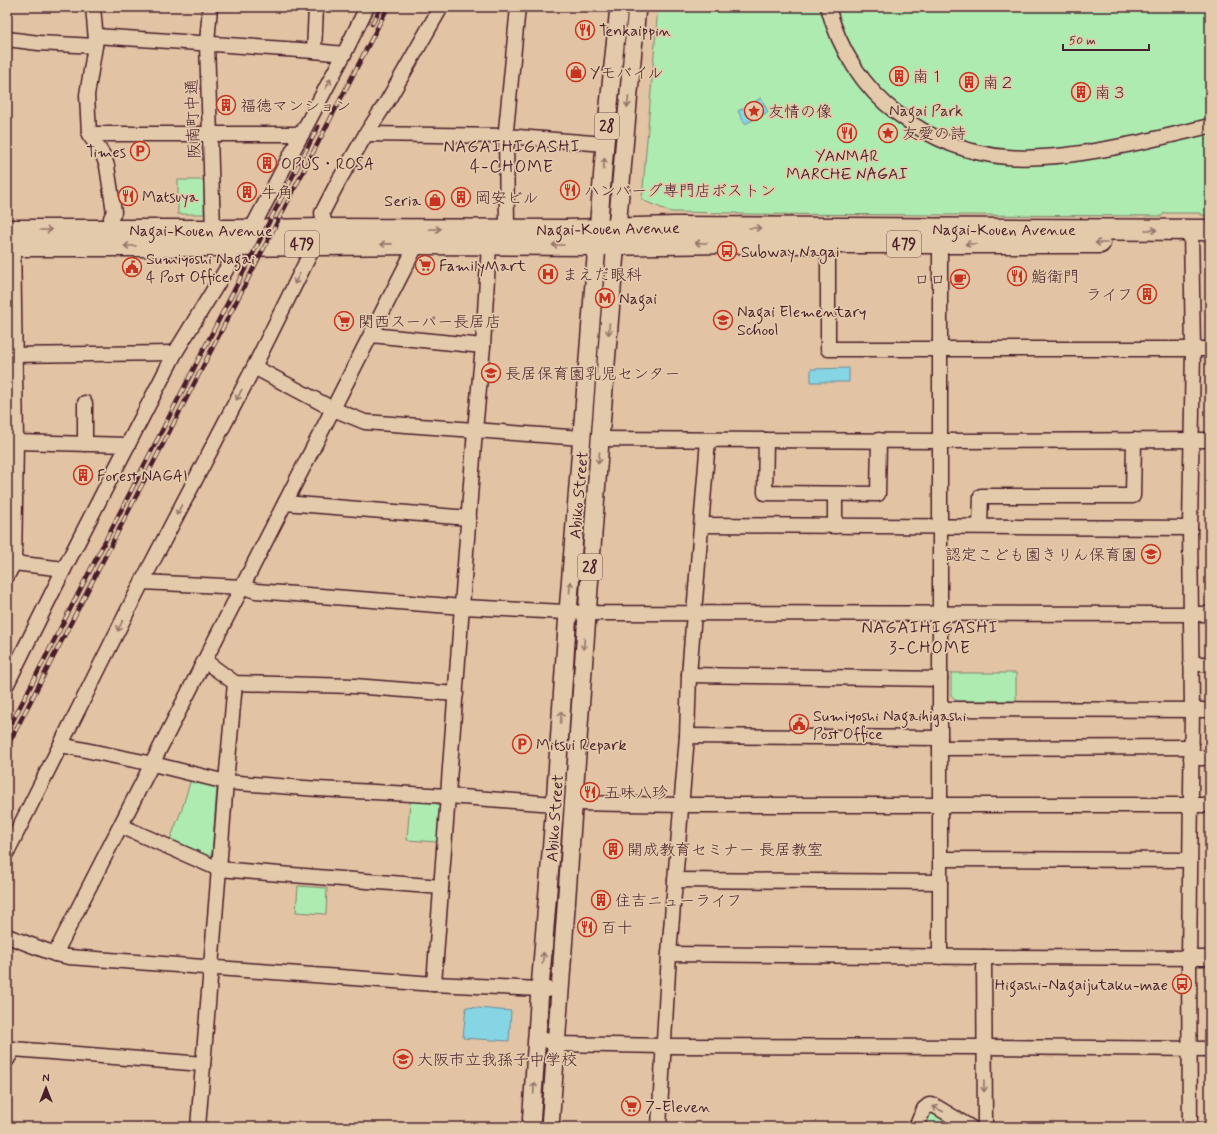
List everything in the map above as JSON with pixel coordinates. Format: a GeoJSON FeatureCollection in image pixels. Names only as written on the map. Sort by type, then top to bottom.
{"type":"FeatureCollection","features":[{"type":"Feature","properties":{"kind":"highway","name":"Nagai-Kouen Avenue"},"geometry":{"type":"LineString","coordinates":[[10,238],[112,230],[251,230],[417,244],[489,245],[607,236],[1201,237]]}},
{"type":"Feature","properties":{"kind":"highway","name":"Nagai-Kouen Avenue"},"geometry":{"type":"LineString","coordinates":[[10,238],[232,246],[320,236],[507,230],[607,236],[828,244],[940,244],[1201,237]]}},
{"type":"Feature","properties":{"kind":"main road","name":"Abiko Street"},"geometry":{"type":"LineString","coordinates":[[550,1127],[574,803],[586,613],[601,439],[607,236],[605,144],[619,7]]}},
{"type":"Feature","properties":{"kind":"main road","name":"Abiko Street"},"geometry":{"type":"LineString","coordinates":[[531,1127],[582,438],[637,7]]}},
{"type":"Feature","properties":{"kind":"street"},"geometry":{"type":"LineString","coordinates":[[93,7],[95,41],[87,95],[89,134],[103,155],[107,166],[114,212],[111,218],[112,230]]}},
{"type":"Feature","properties":{"kind":"street","name":"阪南町中通"},"geometry":{"type":"LineString","coordinates":[[210,7],[207,43],[213,230]]}},
{"type":"Feature","properties":{"kind":"street"},"geometry":{"type":"LineString","coordinates":[[314,51],[316,7]]}},
{"type":"Feature","properties":{"kind":"street"},"geometry":{"type":"LineString","coordinates":[[251,230],[368,7]]}},
{"type":"Feature","properties":{"kind":"street"},"geometry":{"type":"LineString","coordinates":[[7,852],[142,582],[254,367],[320,236],[322,213],[338,182],[388,100],[441,7]]}},
{"type":"Feature","properties":{"kind":"street"},"geometry":{"type":"LineString","coordinates":[[507,230],[506,136],[518,7]]}},
{"type":"Feature","properties":{"kind":"street"},"geometry":{"type":"LineString","coordinates":[[828,7],[836,34],[849,59],[866,84],[889,108],[906,120],[921,130],[955,146],[979,153],[1007,158],[1050,156],[1087,152],[1139,143],[1210,126]]}},
{"type":"Feature","properties":{"kind":"street"},"geometry":{"type":"LineString","coordinates":[[7,40],[39,43],[95,41],[207,43],[344,54]]}},
{"type":"Feature","properties":{"kind":"street"},"geometry":{"type":"LineString","coordinates":[[89,134],[302,134]]}},
{"type":"Feature","properties":{"kind":"street"},"geometry":{"type":"LineString","coordinates":[[366,134],[506,136],[605,144]]}},
{"type":"Feature","properties":{"kind":"street"},"geometry":{"type":"LineString","coordinates":[[1190,1127],[1189,958],[1192,710],[1190,528],[1191,439],[1193,349],[1201,237]]}},
{"type":"Feature","properties":{"kind":"street"},"geometry":{"type":"LineString","coordinates":[[7,576],[11,561],[10,238]]}},
{"type":"Feature","properties":{"kind":"street"},"geometry":{"type":"LineString","coordinates":[[56,954],[417,244]]}},
{"type":"Feature","properties":{"kind":"street"},"geometry":{"type":"LineString","coordinates":[[828,244],[828,349],[1210,349]]}},
{"type":"Feature","properties":{"kind":"street"},"geometry":{"type":"LineString","coordinates":[[940,244],[940,957]]}},
{"type":"Feature","properties":{"kind":"street"},"geometry":{"type":"LineString","coordinates":[[434,984],[475,430],[483,346],[489,245]]}},
{"type":"Feature","properties":{"kind":"street"},"geometry":{"type":"LineString","coordinates":[[7,684],[64,569],[175,353],[232,260],[232,246]]}},
{"type":"Feature","properties":{"kind":"street"},"geometry":{"type":"LineString","coordinates":[[371,335],[483,346]]}},
{"type":"Feature","properties":{"kind":"street"},"geometry":{"type":"LineString","coordinates":[[10,355],[175,353]]}},
{"type":"Feature","properties":{"kind":"street"},"geometry":{"type":"LineString","coordinates":[[254,367],[333,409],[365,422],[582,438]]}},
{"type":"Feature","properties":{"kind":"street"},"geometry":{"type":"LineString","coordinates":[[85,403],[85,444]]}},
{"type":"Feature","properties":{"kind":"street"},"geometry":{"type":"LineString","coordinates":[[601,439],[879,440],[940,442],[1210,440]]}},
{"type":"Feature","properties":{"kind":"street"},"geometry":{"type":"LineString","coordinates":[[659,1127],[669,954],[682,805],[687,736],[689,675],[708,440]]}},
{"type":"Feature","properties":{"kind":"street"},"geometry":{"type":"LineString","coordinates":[[766,440],[765,493],[878,494],[879,440]]}},
{"type":"Feature","properties":{"kind":"street"},"geometry":{"type":"LineString","coordinates":[[980,526],[981,496],[1133,496],[1134,440]]}},
{"type":"Feature","properties":{"kind":"street"},"geometry":{"type":"LineString","coordinates":[[11,441],[128,445]]}},
{"type":"Feature","properties":{"kind":"street"},"geometry":{"type":"LineString","coordinates":[[835,494],[835,526]]}},
{"type":"Feature","properties":{"kind":"street"},"geometry":{"type":"LineString","coordinates":[[285,504],[469,518]]}},
{"type":"Feature","properties":{"kind":"street"},"geometry":{"type":"LineString","coordinates":[[702,525],[1190,528]]}},
{"type":"Feature","properties":{"kind":"street"},"geometry":{"type":"LineString","coordinates":[[11,561],[64,569]]}},
{"type":"Feature","properties":{"kind":"street"},"geometry":{"type":"LineString","coordinates":[[142,582],[243,587],[256,591],[463,607],[586,613],[1210,614]]}},
{"type":"Feature","properties":{"kind":"street"},"geometry":{"type":"LineString","coordinates":[[205,661],[235,683],[354,686],[456,694]]}},
{"type":"Feature","properties":{"kind":"street"},"geometry":{"type":"LineString","coordinates":[[1191,664],[1210,664]]}},
{"type":"Feature","properties":{"kind":"street"},"geometry":{"type":"LineString","coordinates":[[689,675],[940,678]]}},
{"type":"Feature","properties":{"kind":"street"},"geometry":{"type":"LineString","coordinates":[[198,1127],[235,683]]}},
{"type":"Feature","properties":{"kind":"street"},"geometry":{"type":"LineString","coordinates":[[940,709],[1210,710]]}},
{"type":"Feature","properties":{"kind":"street"},"geometry":{"type":"LineString","coordinates":[[687,736],[940,743],[1191,753],[1210,758]]}},
{"type":"Feature","properties":{"kind":"street"},"geometry":{"type":"LineString","coordinates":[[60,745],[152,764],[226,782],[555,804]]}},
{"type":"Feature","properties":{"kind":"street"},"geometry":{"type":"LineString","coordinates":[[574,803],[682,805],[1210,805]]}},
{"type":"Feature","properties":{"kind":"street"},"geometry":{"type":"LineString","coordinates":[[121,826],[219,869],[442,887]]}},
{"type":"Feature","properties":{"kind":"street"},"geometry":{"type":"LineString","coordinates":[[940,859],[1190,860]]}},
{"type":"Feature","properties":{"kind":"street"},"geometry":{"type":"LineString","coordinates":[[675,880],[940,882]]}},
{"type":"Feature","properties":{"kind":"street"},"geometry":{"type":"LineString","coordinates":[[7,936],[56,954],[69,957],[434,984],[560,990]]}},
{"type":"Feature","properties":{"kind":"street"},"geometry":{"type":"LineString","coordinates":[[669,954],[1210,958]]}},
{"type":"Feature","properties":{"kind":"street"},"geometry":{"type":"LineString","coordinates":[[984,957],[985,1127]]}},
{"type":"Feature","properties":{"kind":"street"},"geometry":{"type":"LineString","coordinates":[[537,1037],[556,1044],[664,1046],[1210,1049]]}},
{"type":"Feature","properties":{"kind":"street"},"geometry":{"type":"LineString","coordinates":[[7,1060],[13,1049],[203,1064]]}},
{"type":"Feature","properties":{"kind":"street"},"geometry":{"type":"LineString","coordinates":[[916,1127],[924,1109],[929,1105],[935,1106],[970,1127]]}},
{"type":"Feature","properties":{"kind":"green space","name":"Nagai Park"},"geometry":{"type":"Polygon","coordinates":[[[658,7],[1210,7],[1210,214],[1164,213],[1162,216],[739,214],[671,212],[642,200],[658,7]]]}},
{"type":"Feature","properties":{"kind":"green space"},"geometry":{"type":"Polygon","coordinates":[[[178,180],[204,180],[204,214],[178,214],[178,180]]]}},
{"type":"Feature","properties":{"kind":"green space"},"geometry":{"type":"Polygon","coordinates":[[[951,673],[1016,673],[1016,701],[957,701],[951,695],[951,673]]]}},
{"type":"Feature","properties":{"kind":"green space"},"geometry":{"type":"Polygon","coordinates":[[[191,779],[217,787],[212,853],[208,859],[169,842],[182,809],[191,779]]]}},
{"type":"Feature","properties":{"kind":"green space"},"geometry":{"type":"Polygon","coordinates":[[[410,801],[436,803],[440,808],[438,842],[407,840],[410,801]]]}},
{"type":"Feature","properties":{"kind":"green space"},"geometry":{"type":"Polygon","coordinates":[[[298,886],[327,888],[326,914],[296,912],[298,886]]]}},
{"type":"Feature","properties":{"kind":"green space"},"geometry":{"type":"Polygon","coordinates":[[[931,1113],[957,1127],[922,1127],[925,1118],[931,1113]]]}},
{"type":"Feature","properties":{"kind":"water"},"geometry":{"type":"Polygon","coordinates":[[[761,98],[768,112],[745,124],[738,111],[761,98]]]}},
{"type":"Feature","properties":{"kind":"water"},"geometry":{"type":"Polygon","coordinates":[[[849,368],[849,382],[811,382],[811,369],[849,368]]]}},
{"type":"Feature","properties":{"kind":"water"},"geometry":{"type":"Polygon","coordinates":[[[466,1007],[511,1011],[509,1041],[463,1038],[466,1007]]]}},
{"type":"Feature","properties":{"kind":"railway"},"geometry":{"type":"LineString","coordinates":[[372,24],[381,7]]}},
{"type":"Feature","properties":{"kind":"railway"},"geometry":{"type":"LineString","coordinates":[[7,747],[388,7]]}},
{"type":"Feature","properties":{"kind":"railway"},"geometry":{"type":"LineString","coordinates":[[7,732],[318,127]]}},
{"type":"Feature","properties":{"kind":"place","name":"Tenkaippin"},"geometry":{"type":"Point","coordinates":[585,30]}},
{"type":"Feature","properties":{"kind":"place","name":"Yモバイル"},"geometry":{"type":"Point","coordinates":[576,72]}},
{"type":"Feature","properties":{"kind":"place","name":"南１"},"geometry":{"type":"Point","coordinates":[899,76]}},
{"type":"Feature","properties":{"kind":"place","name":"南２"},"geometry":{"type":"Point","coordinates":[969,82]}},
{"type":"Feature","properties":{"kind":"place","name":"南３"},"geometry":{"type":"Point","coordinates":[1081,92]}},
{"type":"Feature","properties":{"kind":"place","name":"福徳マンション"},"geometry":{"type":"Point","coordinates":[226,105]}},
{"type":"Feature","properties":{"kind":"place","name":"友情の像"},"geometry":{"type":"Point","coordinates":[754,111]}},
{"type":"Feature","properties":{"kind":"place","name":"YANMAR MARCHE NAGAI"},"geometry":{"type":"Point","coordinates":[847,133]}},
{"type":"Feature","properties":{"kind":"place","name":"友愛の詩"},"geometry":{"type":"Point","coordinates":[888,133]}},
{"type":"Feature","properties":{"kind":"place","name":"Times"},"geometry":{"type":"Point","coordinates":[140,151]}},
{"type":"Feature","properties":{"kind":"place","name":"OPUS・ROSA"},"geometry":{"type":"Point","coordinates":[267,163]}},
{"type":"Feature","properties":{"kind":"place","name":"ハンバーグ専門店ボストン"},"geometry":{"type":"Point","coordinates":[570,190]}},
{"type":"Feature","properties":{"kind":"place","name":"牛角"},"geometry":{"type":"Point","coordinates":[247,192]}},
{"type":"Feature","properties":{"kind":"place","name":"Matsuya"},"geometry":{"type":"Point","coordinates":[128,196]}},
{"type":"Feature","properties":{"kind":"place","name":"岡安ビル"},"geometry":{"type":"Point","coordinates":[461,197]}},
{"type":"Feature","properties":{"kind":"place","name":"Seria"},"geometry":{"type":"Point","coordinates":[435,200]}},
{"type":"Feature","properties":{"kind":"place","name":"Subway Nagai"},"geometry":{"type":"Point","coordinates":[727,251]}},
{"type":"Feature","properties":{"kind":"place","name":"FamilyMart"},"geometry":{"type":"Point","coordinates":[425,265]}},
{"type":"Feature","properties":{"kind":"place","name":"Sumiyoshi Nagai 4 Post Office"},"geometry":{"type":"Point","coordinates":[132,267]}},
{"type":"Feature","properties":{"kind":"place","name":"まえだ眼科"},"geometry":{"type":"Point","coordinates":[548,274]}},
{"type":"Feature","properties":{"kind":"place","name":"鮨衛門"},"geometry":{"type":"Point","coordinates":[1017,276]}},
{"type":"Feature","properties":{"kind":"place","name":"ロロ"},"geometry":{"type":"Point","coordinates":[960,279]}},
{"type":"Feature","properties":{"kind":"place","name":"ライフ"},"geometry":{"type":"Point","coordinates":[1147,294]}},
{"type":"Feature","properties":{"kind":"place","name":"Nagai"},"geometry":{"type":"Point","coordinates":[605,298]}},
{"type":"Feature","properties":{"kind":"place","name":"Nagai Elementary School"},"geometry":{"type":"Point","coordinates":[723,320]}},
{"type":"Feature","properties":{"kind":"place","name":"関西スーパー長居店"},"geometry":{"type":"Point","coordinates":[344,321]}},
{"type":"Feature","properties":{"kind":"place","name":"長居保育園乳児センター"},"geometry":{"type":"Point","coordinates":[491,373]}},
{"type":"Feature","properties":{"kind":"place","name":"Forest NAGAI"},"geometry":{"type":"Point","coordinates":[83,475]}},
{"type":"Feature","properties":{"kind":"place","name":"認定こども園きりん保育園"},"geometry":{"type":"Point","coordinates":[1151,554]}},
{"type":"Feature","properties":{"kind":"place","name":"Sumiyoshi Nagaihigashi Post Office"},"geometry":{"type":"Point","coordinates":[799,724]}},
{"type":"Feature","properties":{"kind":"place","name":"Mitsui Repark"},"geometry":{"type":"Point","coordinates":[522,744]}},
{"type":"Feature","properties":{"kind":"place","name":"五味八珍"},"geometry":{"type":"Point","coordinates":[590,792]}},
{"type":"Feature","properties":{"kind":"place","name":"開成教育セミナー 長居教室"},"geometry":{"type":"Point","coordinates":[613,849]}},
{"type":"Feature","properties":{"kind":"place","name":"住吉ニューライフ"},"geometry":{"type":"Point","coordinates":[601,900]}},
{"type":"Feature","properties":{"kind":"place","name":"百十"},"geometry":{"type":"Point","coordinates":[587,927]}},
{"type":"Feature","properties":{"kind":"place","name":"Higashi-Nagaijutaku-mae"},"geometry":{"type":"Point","coordinates":[1182,984]}},
{"type":"Feature","properties":{"kind":"place","name":"大阪市立我孫子中学校"},"geometry":{"type":"Point","coordinates":[403,1059]}},
{"type":"Feature","properties":{"kind":"place","name":"7-Eleven"},"geometry":{"type":"Point","coordinates":[631,1106]}},
{"type":"Feature","properties":{"kind":"district","name":"NAGAIHIGASHI 4-CHOME"},"geometry":{"type":"Point","coordinates":[512,156]}},
{"type":"Feature","properties":{"kind":"district","name":"NAGAIHIGASHI 3-CHOME"},"geometry":{"type":"Point","coordinates":[930,637]}}]}
